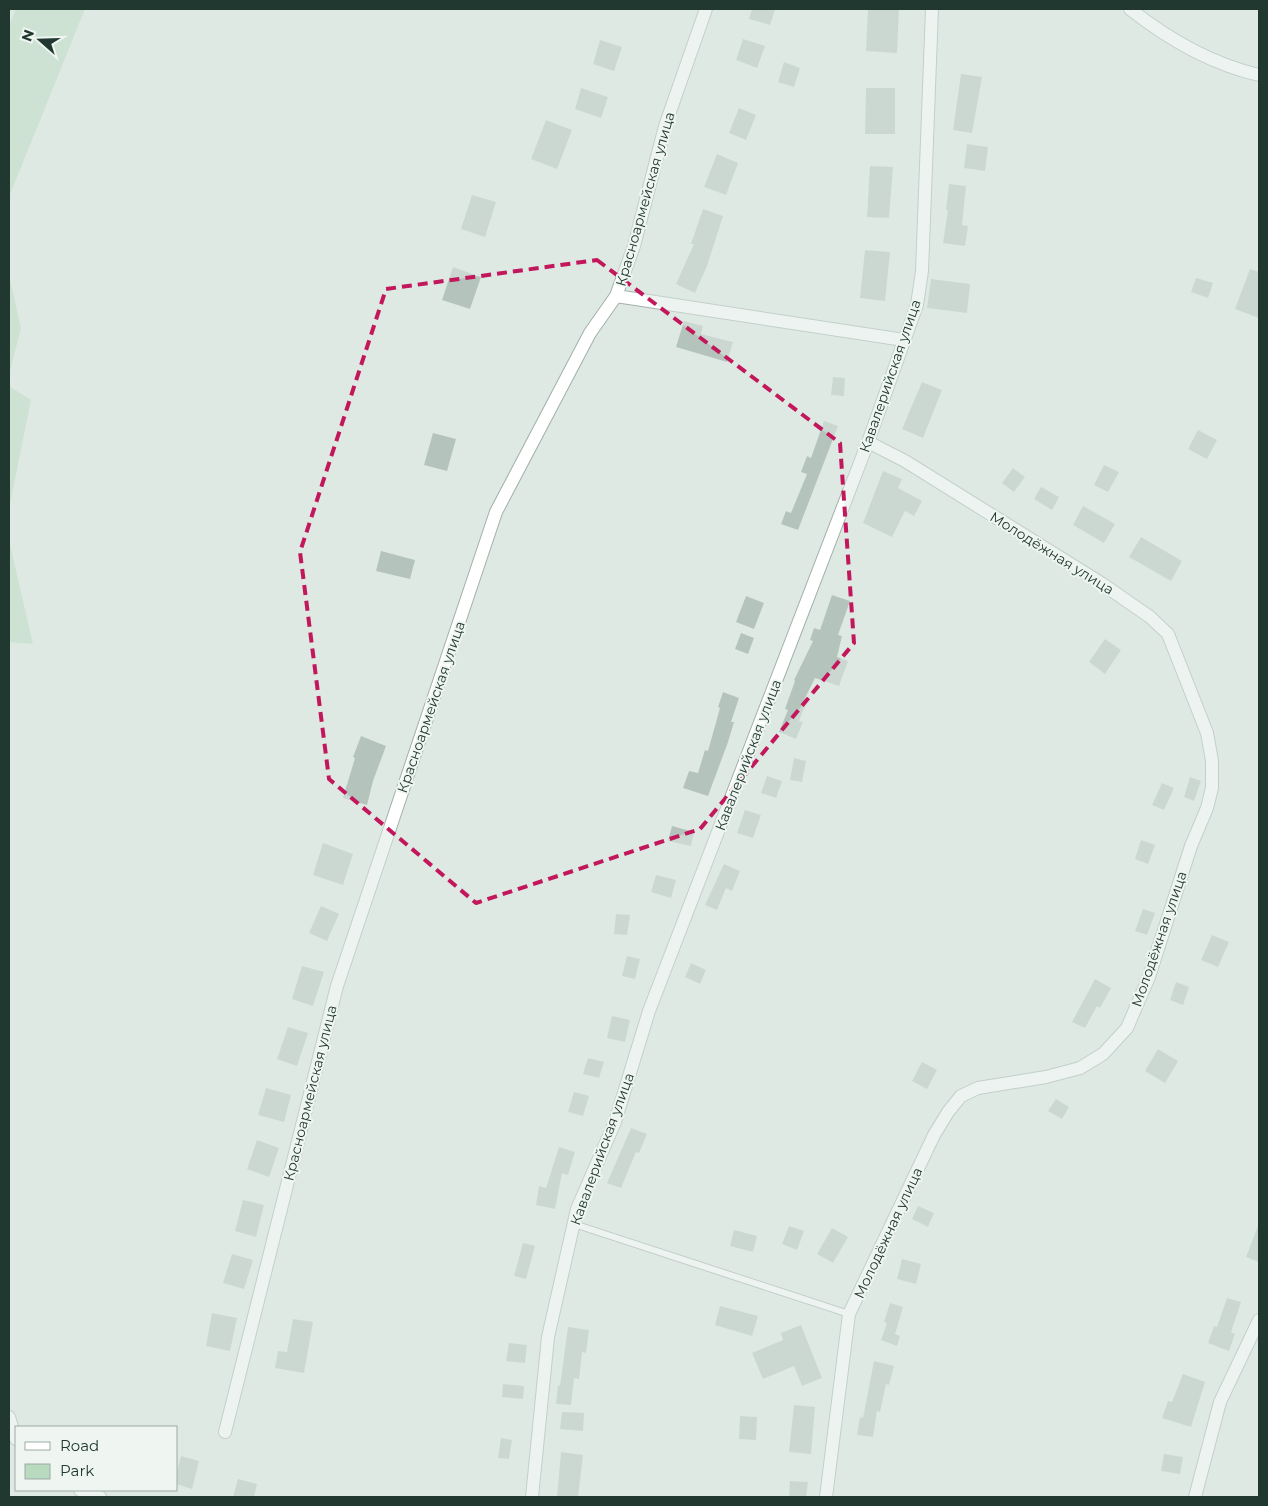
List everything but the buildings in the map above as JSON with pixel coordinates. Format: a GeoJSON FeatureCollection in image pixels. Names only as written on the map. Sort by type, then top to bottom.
{"type":"FeatureCollection","features":[{"type":"Feature","properties":{"kind":"street","name":"Красноармейская улица"},"geometry":{"type":"LineString","coordinates":[[225,1432],[337,986],[496,512],[590,332],[616,296],[634,246],[665,126],[706,9]]}},
{"type":"Feature","properties":{"kind":"street","name":"Кавалерийская улица"},"geometry":{"type":"LineString","coordinates":[[532,1497],[548,1337],[577,1210],[615,1122],[649,1011],[868,442],[917,305],[922,271],[932,9]]}},
{"type":"Feature","properties":{"kind":"street"},"geometry":{"type":"LineString","coordinates":[[1130,9],[1198,54],[1226,66],[1259,75]]}},
{"type":"Feature","properties":{"kind":"street"},"geometry":{"type":"LineString","coordinates":[[616,296],[904,340]]}},
{"type":"Feature","properties":{"kind":"street","name":"Молодёжная улица"},"geometry":{"type":"LineString","coordinates":[[826,1497],[849,1314],[934,1135],[948,1112],[961,1096],[978,1088],[1046,1077],[1080,1068],[1103,1054],[1127,1028],[1149,977],[1191,846],[1207,808],[1212,788],[1212,761],[1207,733],[1194,695],[1168,634],[1150,617],[1101,582],[905,461],[868,442]]}},
{"type":"Feature","properties":{"kind":"street"},"geometry":{"type":"LineString","coordinates":[[1195,1497],[1220,1402],[1259,1320]]}},
{"type":"Feature","properties":{"kind":"street"},"geometry":{"type":"LineString","coordinates":[[9,1417],[15,1436]]}},
{"type":"Feature","properties":{"kind":"street"},"geometry":{"type":"LineString","coordinates":[[83,1491],[100,1497]]}},
{"type":"Feature","properties":{"kind":"lane"},"geometry":{"type":"LineString","coordinates":[[574,1224],[849,1314]]}},
{"type":"Feature","properties":{"kind":"highlighted area"},"geometry":{"type":"Polygon","coordinates":[[[597,260],[840,443],[854,643],[700,829],[476,903],[329,779],[300,552],[386,289],[597,260]]]}},
{"type":"Feature","properties":{"kind":"green space"},"geometry":{"type":"Polygon","coordinates":[[[16,9],[85,9],[9,197],[9,26],[16,9]]]}},
{"type":"Feature","properties":{"kind":"green space"},"geometry":{"type":"Polygon","coordinates":[[[9,275],[21,328],[9,375],[9,275]]]}},
{"type":"Feature","properties":{"kind":"green space"},"geometry":{"type":"Polygon","coordinates":[[[9,386],[31,400],[9,509],[9,386]]]}},
{"type":"Feature","properties":{"kind":"green space"},"geometry":{"type":"Polygon","coordinates":[[[9,540],[33,644],[9,642],[9,540]]]}}]}
